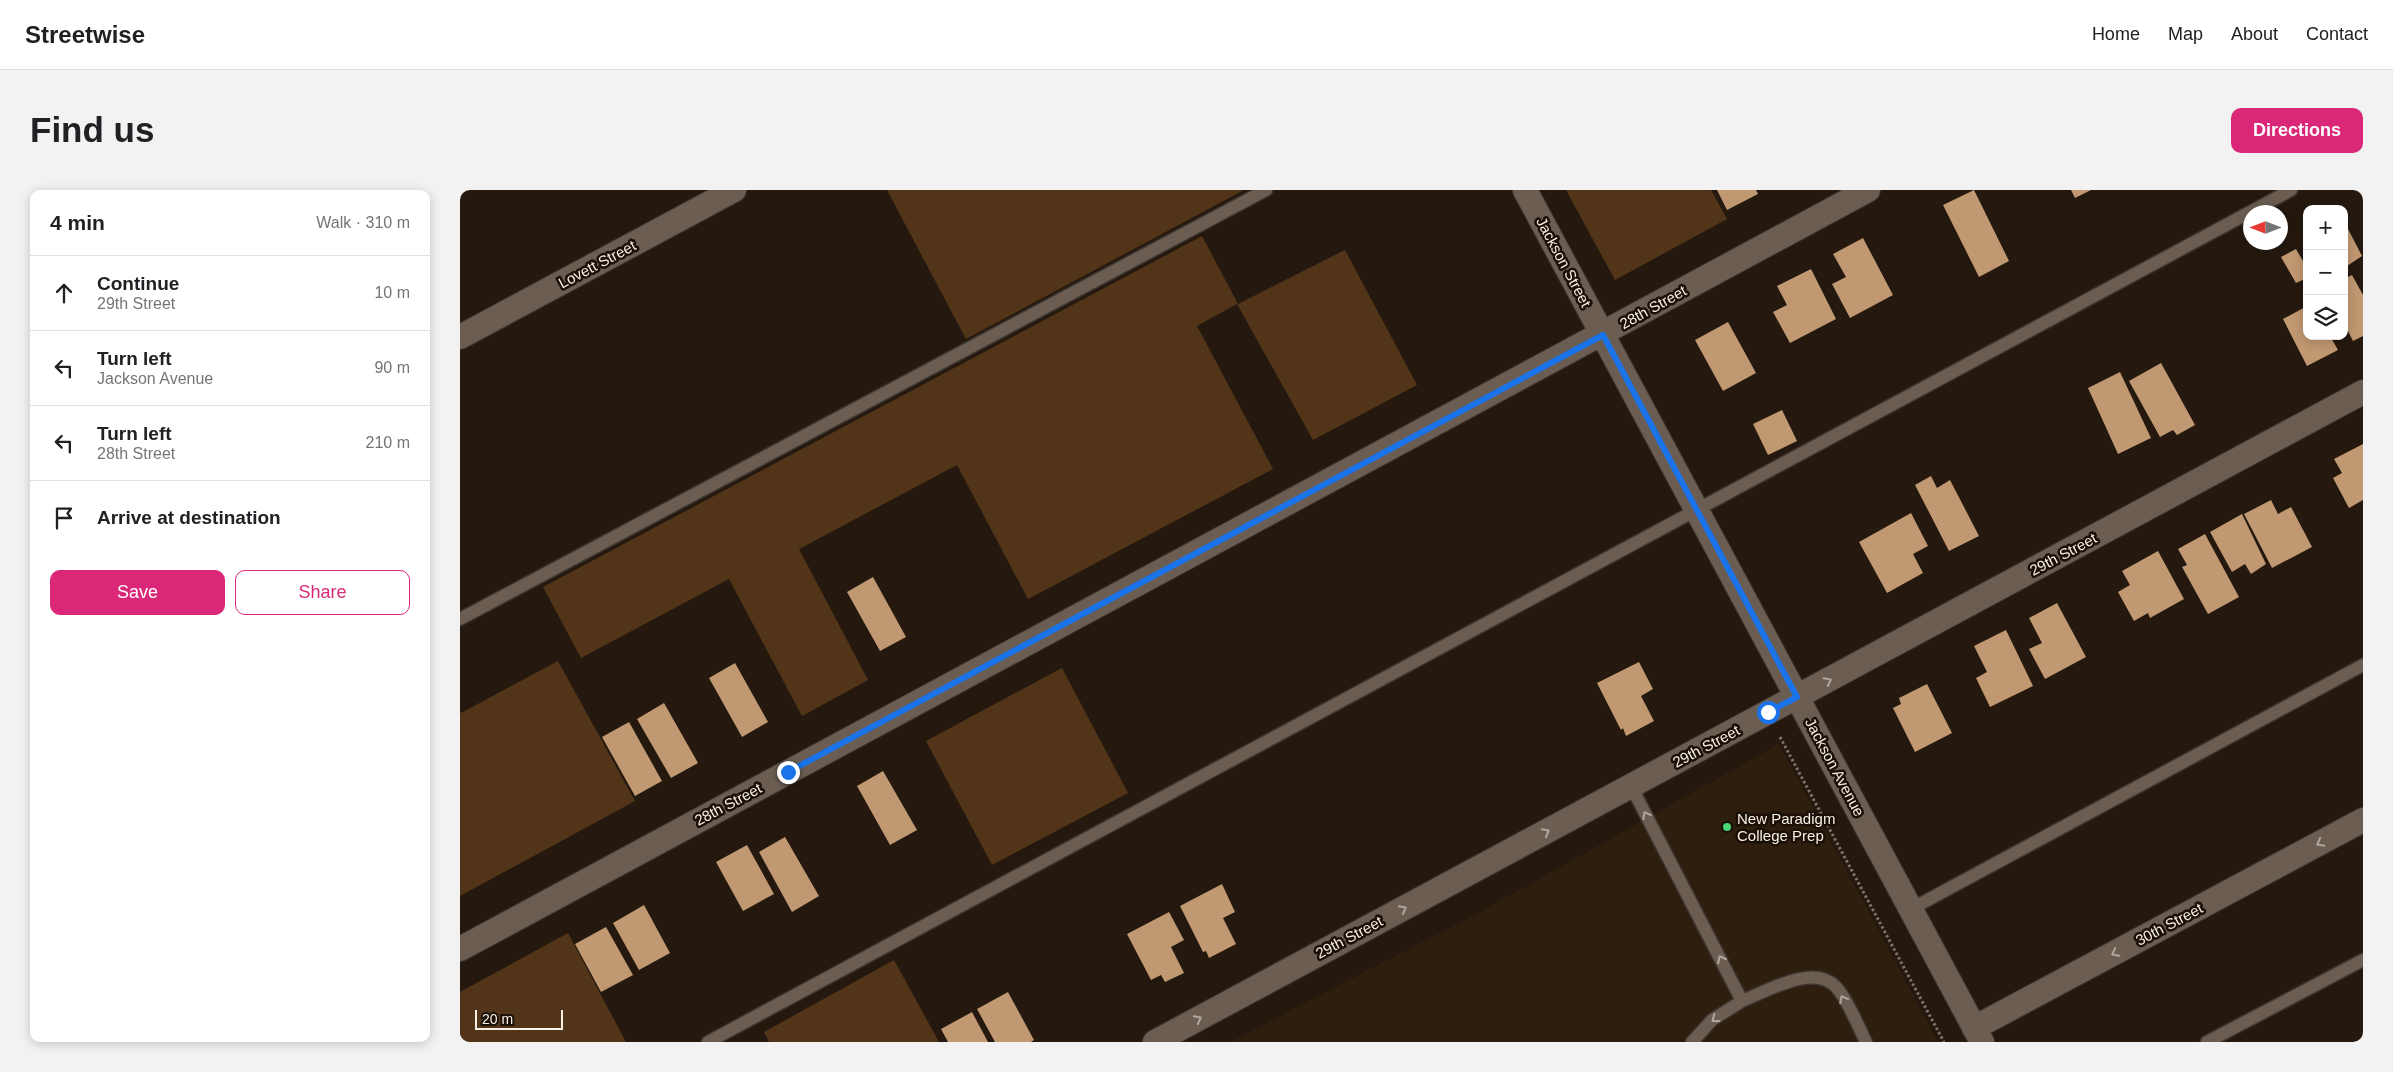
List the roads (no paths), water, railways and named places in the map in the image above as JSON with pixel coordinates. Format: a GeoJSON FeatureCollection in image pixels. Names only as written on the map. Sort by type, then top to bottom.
{"type":"FeatureCollection","features":[{"type":"Feature","properties":{"kind":"street","name":"Lovett Street"},"geometry":{"type":"LineString","coordinates":[[460,337],[734,190]]}},
{"type":"Feature","properties":{"kind":"street","name":"Jackson Street"},"geometry":{"type":"LineString","coordinates":[[1525,190],[1603,335]]}},
{"type":"Feature","properties":{"kind":"street","name":"28th Street"},"geometry":{"type":"LineString","coordinates":[[460,949],[1603,335],[1868,190]]}},
{"type":"Feature","properties":{"kind":"street","name":"Jackson Avenue"},"geometry":{"type":"LineString","coordinates":[[1603,335],[1978,1035]]}},
{"type":"Feature","properties":{"kind":"street","name":"29th Street"},"geometry":{"type":"LineString","coordinates":[[1155,1042],[2363,392]]}},
{"type":"Feature","properties":{"kind":"street","name":"30th Street"},"geometry":{"type":"LineString","coordinates":[[1978,1035],[2363,820]]}},
{"type":"Feature","properties":{"kind":"lane"},"geometry":{"type":"LineString","coordinates":[[460,619],[1266,190]]}},
{"type":"Feature","properties":{"kind":"lane"},"geometry":{"type":"LineString","coordinates":[[708,1042],[1698,511],[2291,190]]}},
{"type":"Feature","properties":{"kind":"lane"},"geometry":{"type":"LineString","coordinates":[[1911,909],[2363,665]]}},
{"type":"Feature","properties":{"kind":"lane"},"geometry":{"type":"LineString","coordinates":[[1631,786],[1742,1001]]}},
{"type":"Feature","properties":{"kind":"lane"},"geometry":{"type":"LineString","coordinates":[[2207,1042],[2363,960]]}},
{"type":"Feature","properties":{"kind":"lane"},"geometry":{"type":"LineString","coordinates":[[1692,1042],[1712,1020],[1742,1001],[1796,979],[1823,978],[1836,988],[1866,1042]]}},
{"type":"Feature","properties":{"kind":"place","name":"New Paradigm College Prep"},"geometry":{"type":"Point","coordinates":[1727,827]}}]}
